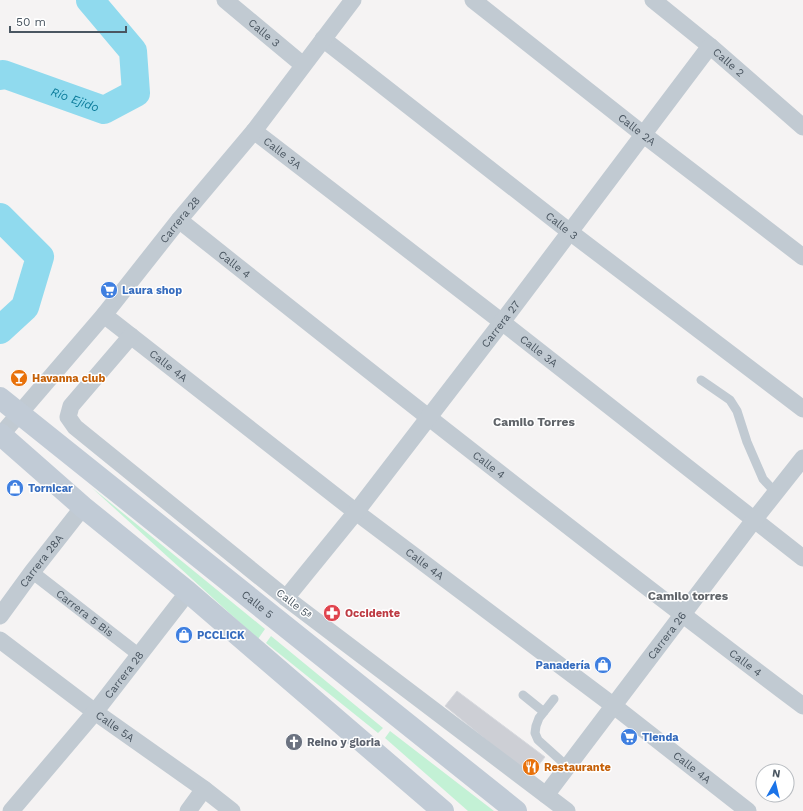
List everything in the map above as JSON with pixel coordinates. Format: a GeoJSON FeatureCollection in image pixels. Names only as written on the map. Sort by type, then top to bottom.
{"type":"FeatureCollection","features":[{"type":"Feature","properties":{"kind":"main road","name":"Calle 5"},"geometry":{"type":"LineString","coordinates":[[0,398],[516,811]]}},
{"type":"Feature","properties":{"kind":"main road"},"geometry":{"type":"LineString","coordinates":[[1,434],[84,507],[188,592],[437,809]]}},
{"type":"Feature","properties":{"kind":"street","name":"Calle 3"},"geometry":{"type":"LineString","coordinates":[[225,0],[303,65]]}},
{"type":"Feature","properties":{"kind":"street","name":"Carrera 28"},"geometry":{"type":"LineString","coordinates":[[1,434],[104,315],[179,220],[254,131],[353,0]]}},
{"type":"Feature","properties":{"kind":"street","name":"Calle 2A"},"geometry":{"type":"LineString","coordinates":[[473,0],[644,135],[803,257]]}},
{"type":"Feature","properties":{"kind":"street","name":"Calle 2"},"geometry":{"type":"LineString","coordinates":[[653,0],[710,46],[803,127]]}},
{"type":"Feature","properties":{"kind":"street","name":"Calle 3"},"geometry":{"type":"LineString","coordinates":[[323,39],[570,232],[803,409]]}},
{"type":"Feature","properties":{"kind":"street","name":"Carrera 27"},"geometry":{"type":"LineString","coordinates":[[286,598],[356,512],[502,322],[710,46]]}},
{"type":"Feature","properties":{"kind":"street","name":"Calle 3A"},"geometry":{"type":"LineString","coordinates":[[254,131],[502,322],[803,558]]}},
{"type":"Feature","properties":{"kind":"street","name":"Calle 4"},"geometry":{"type":"LineString","coordinates":[[179,220],[428,418],[803,706]]}},
{"type":"Feature","properties":{"kind":"street","name":"Calle 4A"},"geometry":{"type":"LineString","coordinates":[[104,315],[356,512],[614,706],[748,811]]}},
{"type":"Feature","properties":{"kind":"street","name":"Calle 5ª"},"geometry":{"type":"LineString","coordinates":[[131,336],[71,406],[68,417],[75,427],[286,598],[567,811]]}},
{"type":"Feature","properties":{"kind":"street","name":"Carrera 26"},"geometry":{"type":"LineString","coordinates":[[546,795],[754,520],[803,458]]}},
{"type":"Feature","properties":{"kind":"street","name":"Carrera 28A"},"geometry":{"type":"LineString","coordinates":[[0,616],[32,572],[84,507]]}},
{"type":"Feature","properties":{"kind":"street","name":"Carrera 5 Bis"},"geometry":{"type":"LineString","coordinates":[[32,572],[139,655]]}},
{"type":"Feature","properties":{"kind":"street","name":"Carrera 28"},"geometry":{"type":"LineString","coordinates":[[11,811],[95,712],[188,592]]}},
{"type":"Feature","properties":{"kind":"street","name":"Calle 5A"},"geometry":{"type":"LineString","coordinates":[[0,640],[95,712],[204,789],[232,811]]}},
{"type":"Feature","properties":{"kind":"street"},"geometry":{"type":"LineString","coordinates":[[188,811],[204,789]]}},
{"type":"Feature","properties":{"kind":"lane"},"geometry":{"type":"LineString","coordinates":[[701,380],[730,400],[737,411],[747,442],[763,479],[776,493]]}},
{"type":"Feature","properties":{"kind":"lane"},"geometry":{"type":"LineString","coordinates":[[523,695],[544,712]]}},
{"type":"Feature","properties":{"kind":"lane"},"geometry":{"type":"LineString","coordinates":[[554,699],[536,726],[535,733],[538,740],[568,767]]}},
{"type":"Feature","properties":{"kind":"green space"},"geometry":{"type":"Polygon","coordinates":[[[91,487],[265,629],[258,639],[91,487]]]}},
{"type":"Feature","properties":{"kind":"green space"},"geometry":{"type":"Polygon","coordinates":[[[271,636],[383,728],[378,733],[266,643],[271,636]]]}},
{"type":"Feature","properties":{"kind":"green space"},"geometry":{"type":"Polygon","coordinates":[[[390,731],[494,811],[468,811],[385,738],[390,731]]]}},
{"type":"Feature","properties":{"kind":"building"},"geometry":{"type":"Polygon","coordinates":[[[457,691],[545,757],[530,776],[445,706],[457,691]]]}},
{"type":"Feature","properties":{"kind":"waterway","name":"Río Ejido"},"geometry":{"type":"LineString","coordinates":[[0,76],[3,74],[104,110],[136,93],[133,51],[90,0]]}},
{"type":"Feature","properties":{"kind":"waterway","name":"Río Ejido"},"geometry":{"type":"LineString","coordinates":[[0,217],[40,257],[25,307],[0,330]]}},
{"type":"Feature","properties":{"kind":"place","name":"Laura shop"},"geometry":{"type":"Point","coordinates":[109,290]}},
{"type":"Feature","properties":{"kind":"place","name":"Havanna club"},"geometry":{"type":"Point","coordinates":[19,378]}},
{"type":"Feature","properties":{"kind":"place","name":"Tornicar"},"geometry":{"type":"Point","coordinates":[15,488]}},
{"type":"Feature","properties":{"kind":"place","name":"Occidente"},"geometry":{"type":"Point","coordinates":[332,613]}},
{"type":"Feature","properties":{"kind":"place","name":"PCCLICK"},"geometry":{"type":"Point","coordinates":[184,635]}},
{"type":"Feature","properties":{"kind":"place","name":"Panadería"},"geometry":{"type":"Point","coordinates":[603,665]}},
{"type":"Feature","properties":{"kind":"place","name":"Tienda"},"geometry":{"type":"Point","coordinates":[629,737]}},
{"type":"Feature","properties":{"kind":"place","name":"Reino y gloria"},"geometry":{"type":"Point","coordinates":[294,742]}},
{"type":"Feature","properties":{"kind":"place","name":"Restaurante"},"geometry":{"type":"Point","coordinates":[531,767]}},
{"type":"Feature","properties":{"kind":"district","name":"Camilo Torres"},"geometry":{"type":"Point","coordinates":[534,422]}},
{"type":"Feature","properties":{"kind":"district","name":"Camilo torres"},"geometry":{"type":"Point","coordinates":[688,596]}}]}
